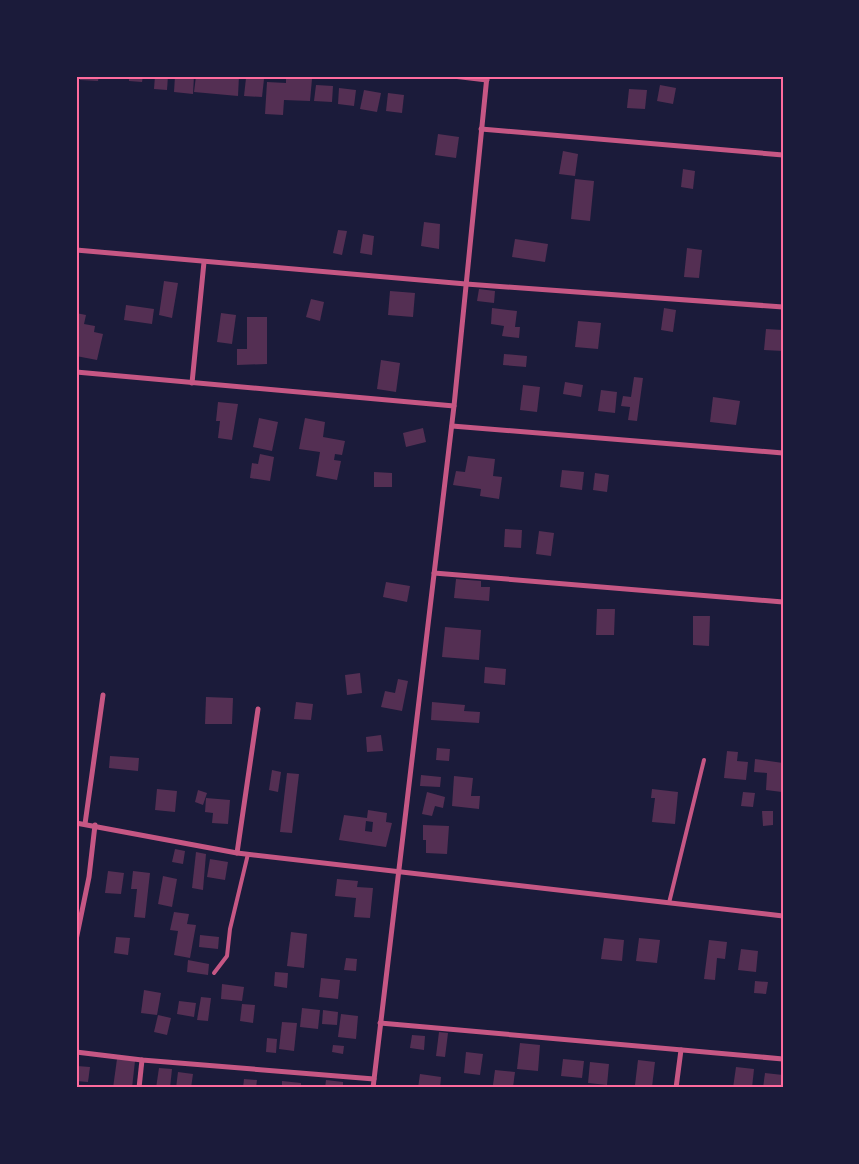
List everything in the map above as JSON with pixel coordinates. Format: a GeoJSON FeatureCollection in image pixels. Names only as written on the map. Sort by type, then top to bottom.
{"type":"FeatureCollection","features":[{"type":"Feature","properties":{"kind":"street"},"geometry":{"type":"LineString","coordinates":[[373,1088],[452,426],[487,78],[453,76]]}},
{"type":"Feature","properties":{"kind":"street"},"geometry":{"type":"LineString","coordinates":[[481,129],[783,155]]}},
{"type":"Feature","properties":{"kind":"street"},"geometry":{"type":"LineString","coordinates":[[76,250],[466,284],[783,307]]}},
{"type":"Feature","properties":{"kind":"street"},"geometry":{"type":"LineString","coordinates":[[192,383],[204,262]]}},
{"type":"Feature","properties":{"kind":"street"},"geometry":{"type":"LineString","coordinates":[[76,372],[454,406]]}},
{"type":"Feature","properties":{"kind":"street"},"geometry":{"type":"LineString","coordinates":[[452,426],[783,453]]}},
{"type":"Feature","properties":{"kind":"street"},"geometry":{"type":"LineString","coordinates":[[434,573],[783,602]]}},
{"type":"Feature","properties":{"kind":"street"},"geometry":{"type":"LineString","coordinates":[[85,824],[103,695]]}},
{"type":"Feature","properties":{"kind":"street"},"geometry":{"type":"LineString","coordinates":[[237,852],[258,709]]}},
{"type":"Feature","properties":{"kind":"street"},"geometry":{"type":"LineString","coordinates":[[76,823],[248,854],[783,916]]}},
{"type":"Feature","properties":{"kind":"street"},"geometry":{"type":"LineString","coordinates":[[76,940],[89,877],[95,825]]}},
{"type":"Feature","properties":{"kind":"street"},"geometry":{"type":"LineString","coordinates":[[380,1023],[783,1059]]}},
{"type":"Feature","properties":{"kind":"street"},"geometry":{"type":"LineString","coordinates":[[676,1088],[681,1050]]}},
{"type":"Feature","properties":{"kind":"street"},"geometry":{"type":"LineString","coordinates":[[76,1052],[142,1060],[374,1080]]}},
{"type":"Feature","properties":{"kind":"street"},"geometry":{"type":"LineString","coordinates":[[139,1088],[142,1060]]}},
{"type":"Feature","properties":{"kind":"lane"},"geometry":{"type":"LineString","coordinates":[[669,903],[704,760]]}},
{"type":"Feature","properties":{"kind":"lane"},"geometry":{"type":"LineString","coordinates":[[214,973],[227,956],[230,929],[248,854]]}},
{"type":"Feature","properties":{"kind":"building"},"geometry":{"type":"Polygon","coordinates":[[[80,76],[99,76],[98,81],[80,80],[80,76]]]}},
{"type":"Feature","properties":{"kind":"building"},"geometry":{"type":"Polygon","coordinates":[[[129,76],[143,76],[142,82],[129,81],[129,76]]]}},
{"type":"Feature","properties":{"kind":"building"},"geometry":{"type":"Polygon","coordinates":[[[155,76],[168,76],[167,90],[154,89],[155,76]]]}},
{"type":"Feature","properties":{"kind":"building"},"geometry":{"type":"Polygon","coordinates":[[[175,76],[194,76],[193,94],[174,92],[175,76]]]}},
{"type":"Feature","properties":{"kind":"building"},"geometry":{"type":"Polygon","coordinates":[[[196,76],[239,76],[238,96],[194,92],[196,76]]]}},
{"type":"Feature","properties":{"kind":"building"},"geometry":{"type":"Polygon","coordinates":[[[286,77],[312,79],[310,101],[284,100],[283,115],[265,114],[267,82],[286,83],[286,77]]]}},
{"type":"Feature","properties":{"kind":"building"},"geometry":{"type":"Polygon","coordinates":[[[246,78],[264,79],[262,97],[244,96],[246,78]]]}},
{"type":"Feature","properties":{"kind":"building"},"geometry":{"type":"Polygon","coordinates":[[[316,85],[333,86],[332,102],[314,101],[316,85]]]}},
{"type":"Feature","properties":{"kind":"building"},"geometry":{"type":"Polygon","coordinates":[[[660,85],[676,88],[673,104],[657,101],[660,85]]]}},
{"type":"Feature","properties":{"kind":"building"},"geometry":{"type":"Polygon","coordinates":[[[339,88],[356,90],[354,106],[338,104],[339,88]]]}},
{"type":"Feature","properties":{"kind":"building"},"geometry":{"type":"Polygon","coordinates":[[[629,89],[647,90],[645,109],[627,108],[629,89]]]}},
{"type":"Feature","properties":{"kind":"building"},"geometry":{"type":"Polygon","coordinates":[[[364,90],[381,93],[377,112],[360,109],[364,90]]]}},
{"type":"Feature","properties":{"kind":"building"},"geometry":{"type":"Polygon","coordinates":[[[388,93],[404,95],[402,113],[386,111],[388,93]]]}},
{"type":"Feature","properties":{"kind":"building"},"geometry":{"type":"Polygon","coordinates":[[[438,134],[459,137],[456,158],[435,155],[438,134]]]}},
{"type":"Feature","properties":{"kind":"building"},"geometry":{"type":"Polygon","coordinates":[[[563,151],[578,154],[575,176],[559,174],[563,151]]]}},
{"type":"Feature","properties":{"kind":"building"},"geometry":{"type":"Polygon","coordinates":[[[683,169],[695,171],[693,189],[681,187],[683,169]]]}},
{"type":"Feature","properties":{"kind":"building"},"geometry":{"type":"Polygon","coordinates":[[[575,179],[594,181],[590,221],[571,219],[575,179]]]}},
{"type":"Feature","properties":{"kind":"building"},"geometry":{"type":"Polygon","coordinates":[[[424,222],[440,224],[439,249],[421,246],[424,222]]]}},
{"type":"Feature","properties":{"kind":"building"},"geometry":{"type":"Polygon","coordinates":[[[338,230],[347,231],[342,255],[333,253],[338,230]]]}},
{"type":"Feature","properties":{"kind":"building"},"geometry":{"type":"Polygon","coordinates":[[[363,234],[374,236],[372,255],[360,253],[363,234]]]}},
{"type":"Feature","properties":{"kind":"building"},"geometry":{"type":"Polygon","coordinates":[[[515,239],[548,244],[545,262],[512,257],[515,239]]]}},
{"type":"Feature","properties":{"kind":"building"},"geometry":{"type":"Polygon","coordinates":[[[687,248],[702,250],[699,278],[684,277],[687,248]]]}},
{"type":"Feature","properties":{"kind":"building"},"geometry":{"type":"Polygon","coordinates":[[[164,281],[178,283],[172,318],[159,315],[164,281]]]}},
{"type":"Feature","properties":{"kind":"building"},"geometry":{"type":"Polygon","coordinates":[[[479,289],[495,291],[494,303],[477,301],[479,289]]]}},
{"type":"Feature","properties":{"kind":"building"},"geometry":{"type":"Polygon","coordinates":[[[390,291],[415,293],[413,317],[388,315],[390,291]]]}},
{"type":"Feature","properties":{"kind":"building"},"geometry":{"type":"Polygon","coordinates":[[[311,299],[324,302],[320,321],[306,317],[311,299]]]}},
{"type":"Feature","properties":{"kind":"building"},"geometry":{"type":"Polygon","coordinates":[[[126,305],[154,309],[152,324],[124,320],[126,305]]]}},
{"type":"Feature","properties":{"kind":"building"},"geometry":{"type":"Polygon","coordinates":[[[492,308],[517,311],[515,327],[520,327],[519,338],[502,336],[504,326],[491,324],[492,308]]]}},
{"type":"Feature","properties":{"kind":"building"},"geometry":{"type":"Polygon","coordinates":[[[664,308],[676,310],[673,332],[661,330],[664,308]]]}},
{"type":"Feature","properties":{"kind":"building"},"geometry":{"type":"Polygon","coordinates":[[[76,313],[86,315],[84,324],[95,326],[94,332],[103,334],[97,360],[76,356],[76,313]]]}},
{"type":"Feature","properties":{"kind":"building"},"geometry":{"type":"Polygon","coordinates":[[[221,313],[236,315],[232,344],[217,342],[221,313]]]}},
{"type":"Feature","properties":{"kind":"building"},"geometry":{"type":"Polygon","coordinates":[[[247,317],[267,317],[267,364],[237,365],[237,349],[247,349],[247,317]]]}},
{"type":"Feature","properties":{"kind":"building"},"geometry":{"type":"Polygon","coordinates":[[[578,321],[601,323],[598,349],[575,347],[578,321]]]}},
{"type":"Feature","properties":{"kind":"building"},"geometry":{"type":"Polygon","coordinates":[[[766,329],[783,330],[783,351],[764,350],[766,329]]]}},
{"type":"Feature","properties":{"kind":"building"},"geometry":{"type":"Polygon","coordinates":[[[504,354],[527,356],[526,367],[503,365],[504,354]]]}},
{"type":"Feature","properties":{"kind":"building"},"geometry":{"type":"Polygon","coordinates":[[[381,360],[400,363],[396,392],[377,389],[381,360]]]}},
{"type":"Feature","properties":{"kind":"building"},"geometry":{"type":"Polygon","coordinates":[[[634,377],[643,378],[637,421],[628,420],[630,407],[621,406],[623,396],[631,397],[634,377]]]}},
{"type":"Feature","properties":{"kind":"building"},"geometry":{"type":"Polygon","coordinates":[[[565,382],[583,385],[581,397],[563,394],[565,382]]]}},
{"type":"Feature","properties":{"kind":"building"},"geometry":{"type":"Polygon","coordinates":[[[523,385],[540,387],[537,412],[520,410],[523,385]]]}},
{"type":"Feature","properties":{"kind":"building"},"geometry":{"type":"Polygon","coordinates":[[[601,390],[617,392],[615,413],[598,411],[601,390]]]}},
{"type":"Feature","properties":{"kind":"building"},"geometry":{"type":"Polygon","coordinates":[[[713,397],[740,401],[736,425],[710,422],[713,397]]]}},
{"type":"Feature","properties":{"kind":"building"},"geometry":{"type":"Polygon","coordinates":[[[218,402],[238,404],[232,440],[218,438],[220,421],[216,421],[218,402]]]}},
{"type":"Feature","properties":{"kind":"building"},"geometry":{"type":"Polygon","coordinates":[[[259,418],[278,422],[272,451],[253,447],[259,418]]]}},
{"type":"Feature","properties":{"kind":"building"},"geometry":{"type":"Polygon","coordinates":[[[305,418],[325,422],[323,437],[345,441],[342,455],[335,454],[334,460],[341,461],[337,480],[316,476],[320,452],[299,449],[305,418]]]}},
{"type":"Feature","properties":{"kind":"building"},"geometry":{"type":"Polygon","coordinates":[[[423,428],[426,442],[406,447],[403,433],[423,428]]]}},
{"type":"Feature","properties":{"kind":"building"},"geometry":{"type":"Polygon","coordinates":[[[260,454],[274,457],[270,481],[250,478],[252,463],[258,464],[260,454]]]}},
{"type":"Feature","properties":{"kind":"building"},"geometry":{"type":"Polygon","coordinates":[[[468,456],[495,459],[493,476],[502,477],[499,499],[480,496],[481,489],[453,485],[456,471],[465,472],[468,456]]]}},
{"type":"Feature","properties":{"kind":"building"},"geometry":{"type":"Polygon","coordinates":[[[562,470],[584,472],[582,490],[560,487],[562,470]]]}},
{"type":"Feature","properties":{"kind":"building"},"geometry":{"type":"Polygon","coordinates":[[[374,472],[392,473],[392,487],[374,487],[374,472]]]}},
{"type":"Feature","properties":{"kind":"building"},"geometry":{"type":"Polygon","coordinates":[[[595,473],[609,475],[607,492],[593,490],[595,473]]]}},
{"type":"Feature","properties":{"kind":"building"},"geometry":{"type":"Polygon","coordinates":[[[505,529],[522,530],[521,548],[504,547],[505,529]]]}},
{"type":"Feature","properties":{"kind":"building"},"geometry":{"type":"Polygon","coordinates":[[[539,531],[554,533],[551,556],[536,554],[539,531]]]}},
{"type":"Feature","properties":{"kind":"building"},"geometry":{"type":"Polygon","coordinates":[[[456,579],[481,581],[481,587],[490,587],[489,601],[454,598],[456,579]]]}},
{"type":"Feature","properties":{"kind":"building"},"geometry":{"type":"Polygon","coordinates":[[[386,582],[410,586],[407,602],[383,597],[386,582]]]}},
{"type":"Feature","properties":{"kind":"building"},"geometry":{"type":"Polygon","coordinates":[[[597,609],[615,609],[614,635],[596,635],[597,609]]]}},
{"type":"Feature","properties":{"kind":"building"},"geometry":{"type":"Polygon","coordinates":[[[693,616],[710,616],[709,646],[693,645],[693,616]]]}},
{"type":"Feature","properties":{"kind":"building"},"geometry":{"type":"Polygon","coordinates":[[[445,627],[481,630],[479,660],[442,657],[445,627]]]}},
{"type":"Feature","properties":{"kind":"building"},"geometry":{"type":"Polygon","coordinates":[[[485,667],[506,669],[505,685],[484,683],[485,667]]]}},
{"type":"Feature","properties":{"kind":"building"},"geometry":{"type":"Polygon","coordinates":[[[360,673],[362,693],[347,695],[345,675],[360,673]]]}},
{"type":"Feature","properties":{"kind":"building"},"geometry":{"type":"Polygon","coordinates":[[[398,679],[408,681],[402,711],[381,707],[385,691],[395,693],[398,679]]]}},
{"type":"Feature","properties":{"kind":"building"},"geometry":{"type":"Polygon","coordinates":[[[206,697],[233,698],[232,724],[205,724],[206,697]]]}},
{"type":"Feature","properties":{"kind":"building"},"geometry":{"type":"Polygon","coordinates":[[[296,702],[313,704],[311,720],[294,719],[296,702]]]}},
{"type":"Feature","properties":{"kind":"building"},"geometry":{"type":"Polygon","coordinates":[[[432,702],[465,705],[464,711],[480,712],[479,723],[431,720],[432,702]]]}},
{"type":"Feature","properties":{"kind":"building"},"geometry":{"type":"Polygon","coordinates":[[[381,735],[383,751],[367,752],[366,737],[381,735]]]}},
{"type":"Feature","properties":{"kind":"building"},"geometry":{"type":"Polygon","coordinates":[[[437,748],[450,749],[449,761],[436,760],[437,748]]]}},
{"type":"Feature","properties":{"kind":"building"},"geometry":{"type":"Polygon","coordinates":[[[727,751],[738,752],[737,761],[748,762],[746,780],[724,778],[727,751]]]}},
{"type":"Feature","properties":{"kind":"building"},"geometry":{"type":"Polygon","coordinates":[[[110,756],[139,758],[138,771],[109,768],[110,756]]]}},
{"type":"Feature","properties":{"kind":"building"},"geometry":{"type":"Polygon","coordinates":[[[755,759],[783,763],[782,792],[766,790],[767,773],[754,772],[755,759]]]}},
{"type":"Feature","properties":{"kind":"building"},"geometry":{"type":"Polygon","coordinates":[[[272,770],[281,772],[278,792],[269,790],[272,770]]]}},
{"type":"Feature","properties":{"kind":"building"},"geometry":{"type":"Polygon","coordinates":[[[287,773],[299,774],[292,833],[280,832],[287,773]]]}},
{"type":"Feature","properties":{"kind":"building"},"geometry":{"type":"Polygon","coordinates":[[[421,775],[441,777],[440,787],[420,786],[421,775]]]}},
{"type":"Feature","properties":{"kind":"building"},"geometry":{"type":"Polygon","coordinates":[[[454,776],[473,778],[471,796],[480,796],[479,809],[452,806],[454,776]]]}},
{"type":"Feature","properties":{"kind":"building"},"geometry":{"type":"Polygon","coordinates":[[[157,789],[177,791],[175,812],[155,810],[157,789]]]}},
{"type":"Feature","properties":{"kind":"building"},"geometry":{"type":"Polygon","coordinates":[[[652,789],[678,792],[675,824],[652,822],[655,798],[651,798],[652,789]]]}},
{"type":"Feature","properties":{"kind":"building"},"geometry":{"type":"Polygon","coordinates":[[[198,790],[207,793],[203,805],[195,802],[198,790]]]}},
{"type":"Feature","properties":{"kind":"building"},"geometry":{"type":"Polygon","coordinates":[[[427,792],[445,797],[443,808],[435,806],[432,816],[422,814],[427,792]]]}},
{"type":"Feature","properties":{"kind":"building"},"geometry":{"type":"Polygon","coordinates":[[[743,792],[755,793],[753,807],[741,806],[743,792]]]}},
{"type":"Feature","properties":{"kind":"building"},"geometry":{"type":"Polygon","coordinates":[[[206,798],[230,800],[228,824],[212,823],[213,813],[205,812],[206,798]]]}},
{"type":"Feature","properties":{"kind":"building"},"geometry":{"type":"Polygon","coordinates":[[[368,810],[387,813],[386,822],[392,823],[386,847],[339,840],[344,815],[367,818],[368,810]],[[366,821],[365,831],[372,832],[373,822],[366,821]]]}},
{"type":"Feature","properties":{"kind":"building"},"geometry":{"type":"Polygon","coordinates":[[[762,811],[773,811],[773,825],[763,826],[762,811]]]}},
{"type":"Feature","properties":{"kind":"building"},"geometry":{"type":"Polygon","coordinates":[[[423,825],[449,826],[447,854],[426,853],[426,840],[423,840],[423,825]]]}},
{"type":"Feature","properties":{"kind":"building"},"geometry":{"type":"Polygon","coordinates":[[[175,849],[185,851],[183,864],[172,862],[175,849]]]}},
{"type":"Feature","properties":{"kind":"building"},"geometry":{"type":"Polygon","coordinates":[[[196,852],[206,854],[203,890],[192,888],[196,852]]]}},
{"type":"Feature","properties":{"kind":"building"},"geometry":{"type":"Polygon","coordinates":[[[210,859],[228,862],[225,880],[207,877],[210,859]]]}},
{"type":"Feature","properties":{"kind":"building"},"geometry":{"type":"Polygon","coordinates":[[[108,871],[124,873],[121,894],[105,893],[108,871]]]}},
{"type":"Feature","properties":{"kind":"building"},"geometry":{"type":"Polygon","coordinates":[[[133,871],[150,873],[145,918],[134,917],[137,889],[131,889],[133,871]]]}},
{"type":"Feature","properties":{"kind":"building"},"geometry":{"type":"Polygon","coordinates":[[[163,876],[177,879],[172,907],[158,904],[163,876]]]}},
{"type":"Feature","properties":{"kind":"building"},"geometry":{"type":"Polygon","coordinates":[[[337,879],[358,881],[357,887],[373,888],[370,918],[354,917],[356,898],[335,896],[337,879]]]}},
{"type":"Feature","properties":{"kind":"building"},"geometry":{"type":"Polygon","coordinates":[[[174,912],[189,914],[187,924],[196,925],[190,958],[174,955],[178,931],[170,930],[174,912]]]}},
{"type":"Feature","properties":{"kind":"building"},"geometry":{"type":"Polygon","coordinates":[[[291,932],[307,934],[304,968],[287,966],[291,932]]]}},
{"type":"Feature","properties":{"kind":"building"},"geometry":{"type":"Polygon","coordinates":[[[200,935],[219,937],[218,949],[199,947],[200,935]]]}},
{"type":"Feature","properties":{"kind":"building"},"geometry":{"type":"Polygon","coordinates":[[[116,937],[130,938],[128,955],[114,953],[116,937]]]}},
{"type":"Feature","properties":{"kind":"building"},"geometry":{"type":"Polygon","coordinates":[[[604,938],[624,940],[622,961],[601,959],[604,938]]]}},
{"type":"Feature","properties":{"kind":"building"},"geometry":{"type":"Polygon","coordinates":[[[639,938],[660,940],[657,963],[636,961],[639,938]]]}},
{"type":"Feature","properties":{"kind":"building"},"geometry":{"type":"Polygon","coordinates":[[[709,940],[727,942],[725,959],[717,958],[715,980],[704,979],[709,940]]]}},
{"type":"Feature","properties":{"kind":"building"},"geometry":{"type":"Polygon","coordinates":[[[741,949],[758,951],[756,972],[738,970],[741,949]]]}},
{"type":"Feature","properties":{"kind":"building"},"geometry":{"type":"Polygon","coordinates":[[[346,958],[357,959],[356,971],[344,970],[346,958]]]}},
{"type":"Feature","properties":{"kind":"building"},"geometry":{"type":"Polygon","coordinates":[[[188,960],[209,964],[208,975],[187,972],[188,960]]]}},
{"type":"Feature","properties":{"kind":"building"},"geometry":{"type":"Polygon","coordinates":[[[275,972],[288,973],[287,988],[274,986],[275,972]]]}},
{"type":"Feature","properties":{"kind":"building"},"geometry":{"type":"Polygon","coordinates":[[[321,978],[340,980],[338,999],[319,997],[321,978]]]}},
{"type":"Feature","properties":{"kind":"building"},"geometry":{"type":"Polygon","coordinates":[[[755,981],[768,982],[766,994],[754,993],[755,981]]]}},
{"type":"Feature","properties":{"kind":"building"},"geometry":{"type":"Polygon","coordinates":[[[222,984],[244,987],[242,1001],[221,999],[222,984]]]}},
{"type":"Feature","properties":{"kind":"building"},"geometry":{"type":"Polygon","coordinates":[[[144,990],[161,993],[157,1015],[141,1013],[144,990]]]}},
{"type":"Feature","properties":{"kind":"building"},"geometry":{"type":"Polygon","coordinates":[[[201,997],[211,998],[208,1021],[197,1020],[201,997]]]}},
{"type":"Feature","properties":{"kind":"building"},"geometry":{"type":"Polygon","coordinates":[[[179,1001],[196,1003],[194,1017],[177,1014],[179,1001]]]}},
{"type":"Feature","properties":{"kind":"building"},"geometry":{"type":"Polygon","coordinates":[[[242,1004],[255,1005],[253,1023],[240,1021],[242,1004]]]}},
{"type":"Feature","properties":{"kind":"building"},"geometry":{"type":"Polygon","coordinates":[[[302,1008],[320,1010],[318,1029],[300,1027],[302,1008]]]}},
{"type":"Feature","properties":{"kind":"building"},"geometry":{"type":"Polygon","coordinates":[[[323,1010],[338,1012],[337,1025],[322,1024],[323,1010]]]}},
{"type":"Feature","properties":{"kind":"building"},"geometry":{"type":"Polygon","coordinates":[[[341,1014],[358,1016],[356,1039],[338,1037],[341,1014]]]}},
{"type":"Feature","properties":{"kind":"building"},"geometry":{"type":"Polygon","coordinates":[[[158,1015],[171,1018],[167,1035],[154,1032],[158,1015]]]}},
{"type":"Feature","properties":{"kind":"building"},"geometry":{"type":"Polygon","coordinates":[[[282,1022],[297,1023],[294,1051],[279,1049],[282,1022]]]}},
{"type":"Feature","properties":{"kind":"building"},"geometry":{"type":"Polygon","coordinates":[[[439,1032],[448,1033],[445,1057],[436,1056],[439,1032]]]}},
{"type":"Feature","properties":{"kind":"building"},"geometry":{"type":"Polygon","coordinates":[[[412,1035],[425,1036],[424,1050],[410,1048],[412,1035]]]}},
{"type":"Feature","properties":{"kind":"building"},"geometry":{"type":"Polygon","coordinates":[[[267,1038],[277,1039],[276,1053],[266,1052],[267,1038]]]}},
{"type":"Feature","properties":{"kind":"building"},"geometry":{"type":"Polygon","coordinates":[[[520,1043],[540,1045],[538,1071],[517,1069],[520,1043]]]}},
{"type":"Feature","properties":{"kind":"building"},"geometry":{"type":"Polygon","coordinates":[[[333,1045],[344,1046],[343,1054],[332,1052],[333,1045]]]}},
{"type":"Feature","properties":{"kind":"building"},"geometry":{"type":"Polygon","coordinates":[[[466,1052],[483,1054],[480,1075],[464,1073],[466,1052]]]}},
{"type":"Feature","properties":{"kind":"building"},"geometry":{"type":"Polygon","coordinates":[[[117,1059],[135,1061],[132,1088],[113,1088],[117,1059]]]}},
{"type":"Feature","properties":{"kind":"building"},"geometry":{"type":"Polygon","coordinates":[[[563,1059],[584,1061],[582,1078],[561,1076],[563,1059]]]}},
{"type":"Feature","properties":{"kind":"building"},"geometry":{"type":"Polygon","coordinates":[[[638,1060],[655,1062],[652,1087],[635,1085],[638,1060]]]}},
{"type":"Feature","properties":{"kind":"building"},"geometry":{"type":"Polygon","coordinates":[[[590,1062],[609,1064],[607,1085],[588,1083],[590,1062]]]}},
{"type":"Feature","properties":{"kind":"building"},"geometry":{"type":"Polygon","coordinates":[[[77,1066],[90,1067],[88,1082],[76,1081],[77,1066]]]}},
{"type":"Feature","properties":{"kind":"building"},"geometry":{"type":"Polygon","coordinates":[[[736,1067],[754,1069],[752,1088],[733,1088],[736,1067]]]}},
{"type":"Feature","properties":{"kind":"building"},"geometry":{"type":"Polygon","coordinates":[[[159,1068],[172,1069],[170,1088],[156,1088],[159,1068]]]}},
{"type":"Feature","properties":{"kind":"building"},"geometry":{"type":"Polygon","coordinates":[[[495,1070],[515,1072],[513,1087],[493,1085],[495,1070]]]}},
{"type":"Feature","properties":{"kind":"building"},"geometry":{"type":"Polygon","coordinates":[[[178,1072],[193,1074],[191,1088],[176,1088],[178,1072]]]}},
{"type":"Feature","properties":{"kind":"building"},"geometry":{"type":"Polygon","coordinates":[[[765,1073],[783,1075],[783,1088],[763,1088],[765,1073]]]}},
{"type":"Feature","properties":{"kind":"building"},"geometry":{"type":"Polygon","coordinates":[[[420,1074],[441,1077],[440,1088],[418,1088],[420,1074]]]}},
{"type":"Feature","properties":{"kind":"building"},"geometry":{"type":"Polygon","coordinates":[[[244,1079],[257,1080],[256,1088],[243,1088],[244,1079]]]}},
{"type":"Feature","properties":{"kind":"building"},"geometry":{"type":"Polygon","coordinates":[[[326,1080],[343,1082],[343,1088],[325,1088],[326,1080]]]}},
{"type":"Feature","properties":{"kind":"building"},"geometry":{"type":"Polygon","coordinates":[[[282,1081],[301,1083],[301,1088],[282,1088],[282,1081]]]}}]}
